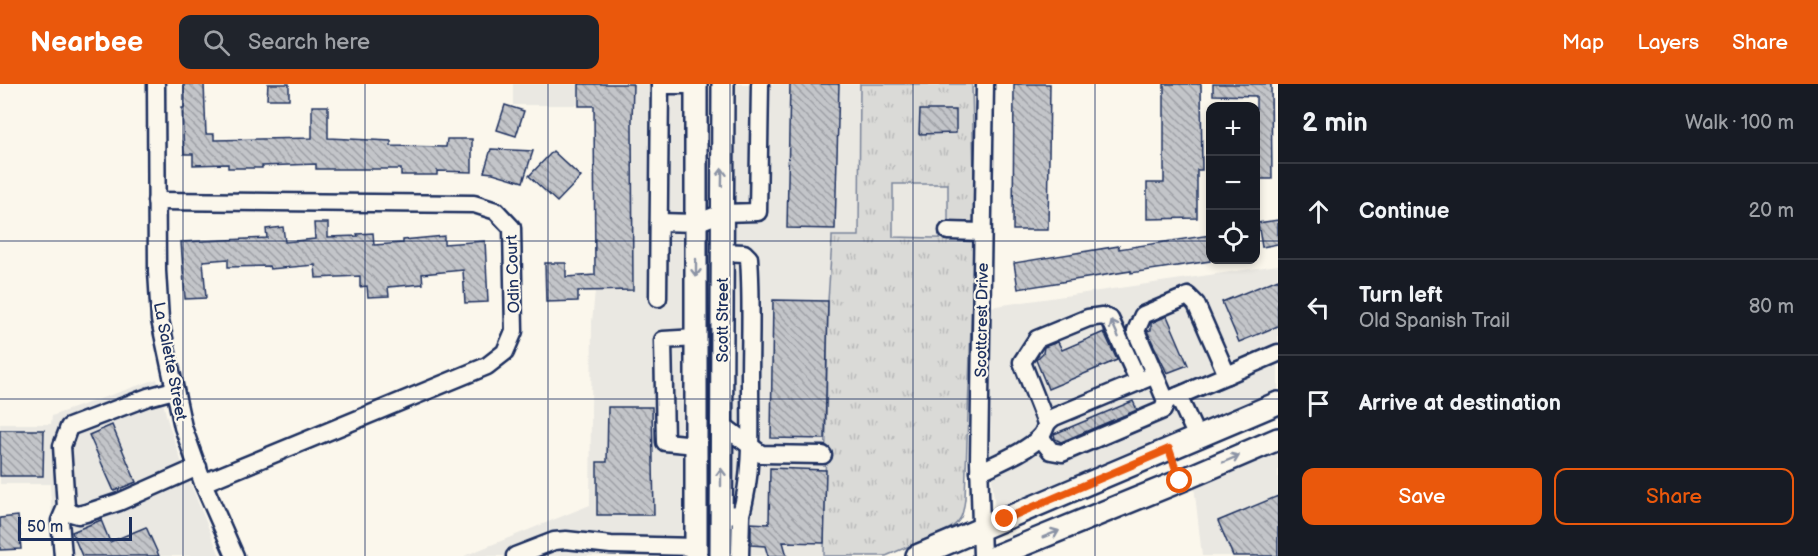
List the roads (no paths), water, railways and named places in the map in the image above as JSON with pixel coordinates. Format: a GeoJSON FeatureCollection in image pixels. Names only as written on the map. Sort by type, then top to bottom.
{"type":"FeatureCollection","features":[{"type":"Feature","properties":{"kind":"main road","name":"Scott Street"},"geometry":{"type":"LineString","coordinates":[[721,556],[731,514],[721,424],[723,84]]}},
{"type":"Feature","properties":{"kind":"main road","name":"Scott Street"},"geometry":{"type":"LineString","coordinates":[[696,85],[696,551]]}},
{"type":"Feature","properties":{"kind":"main road"},"geometry":{"type":"LineString","coordinates":[[917,556],[1278,403]]}},
{"type":"Feature","properties":{"kind":"main road"},"geometry":{"type":"LineString","coordinates":[[696,435],[721,424]]}},
{"type":"Feature","properties":{"kind":"main road"},"geometry":{"type":"LineString","coordinates":[[996,556],[1278,439]]}},
{"type":"Feature","properties":{"kind":"main road"},"geometry":{"type":"LineString","coordinates":[[1169,449],[1180,481]]}},
{"type":"Feature","properties":{"kind":"street","name":"La Salette Street"},"geometry":{"type":"LineString","coordinates":[[156,84],[157,271],[160,320],[183,427],[231,554]]}},
{"type":"Feature","properties":{"kind":"street"},"geometry":{"type":"LineString","coordinates":[[658,298],[660,84],[696,85]]}},
{"type":"Feature","properties":{"kind":"street"},"geometry":{"type":"LineString","coordinates":[[659,222],[696,223],[722,213],[758,212],[760,84]]}},
{"type":"Feature","properties":{"kind":"street","name":"Scottcrest Drive"},"geometry":{"type":"LineString","coordinates":[[982,556],[979,472],[985,84]]}},
{"type":"Feature","properties":{"kind":"street","name":"Odin Court"},"geometry":{"type":"LineString","coordinates":[[156,201],[474,204],[496,211],[512,228],[514,331],[505,352],[487,366],[203,483]]}},
{"type":"Feature","properties":{"kind":"street"},"geometry":{"type":"LineString","coordinates":[[948,231],[982,232]]}},
{"type":"Feature","properties":{"kind":"street"},"geometry":{"type":"LineString","coordinates":[[722,252],[744,254],[749,258],[751,285],[750,446],[746,496],[731,514],[740,556]]}},
{"type":"Feature","properties":{"kind":"street"},"geometry":{"type":"LineString","coordinates":[[1147,379],[1136,331],[1138,324],[1143,315],[1188,296],[1196,304],[1227,375]]}},
{"type":"Feature","properties":{"kind":"street"},"geometry":{"type":"LineString","coordinates":[[1197,437],[1172,398],[1147,379],[1110,319],[1102,316],[1088,318],[1037,339],[1022,362],[1051,451],[1062,453],[1163,410],[1172,398],[1278,353]]}},
{"type":"Feature","properties":{"kind":"street"},"geometry":{"type":"LineString","coordinates":[[696,338],[663,340],[665,442],[696,435]]}},
{"type":"Feature","properties":{"kind":"street"},"geometry":{"type":"LineString","coordinates":[[979,472],[1024,449],[1054,417],[1147,379]]}},
{"type":"Feature","properties":{"kind":"street"},"geometry":{"type":"LineString","coordinates":[[76,512],[62,446],[69,427],[148,397],[174,390]]}},
{"type":"Feature","properties":{"kind":"street"},"geometry":{"type":"LineString","coordinates":[[721,424],[761,454],[823,455]]}},
{"type":"Feature","properties":{"kind":"street"},"geometry":{"type":"LineString","coordinates":[[59,555],[60,521],[76,512],[119,502],[198,467]]}},
{"type":"Feature","properties":{"kind":"street"},"geometry":{"type":"LineString","coordinates":[[515,556],[554,541],[566,540],[611,550],[696,551]]}}]}
